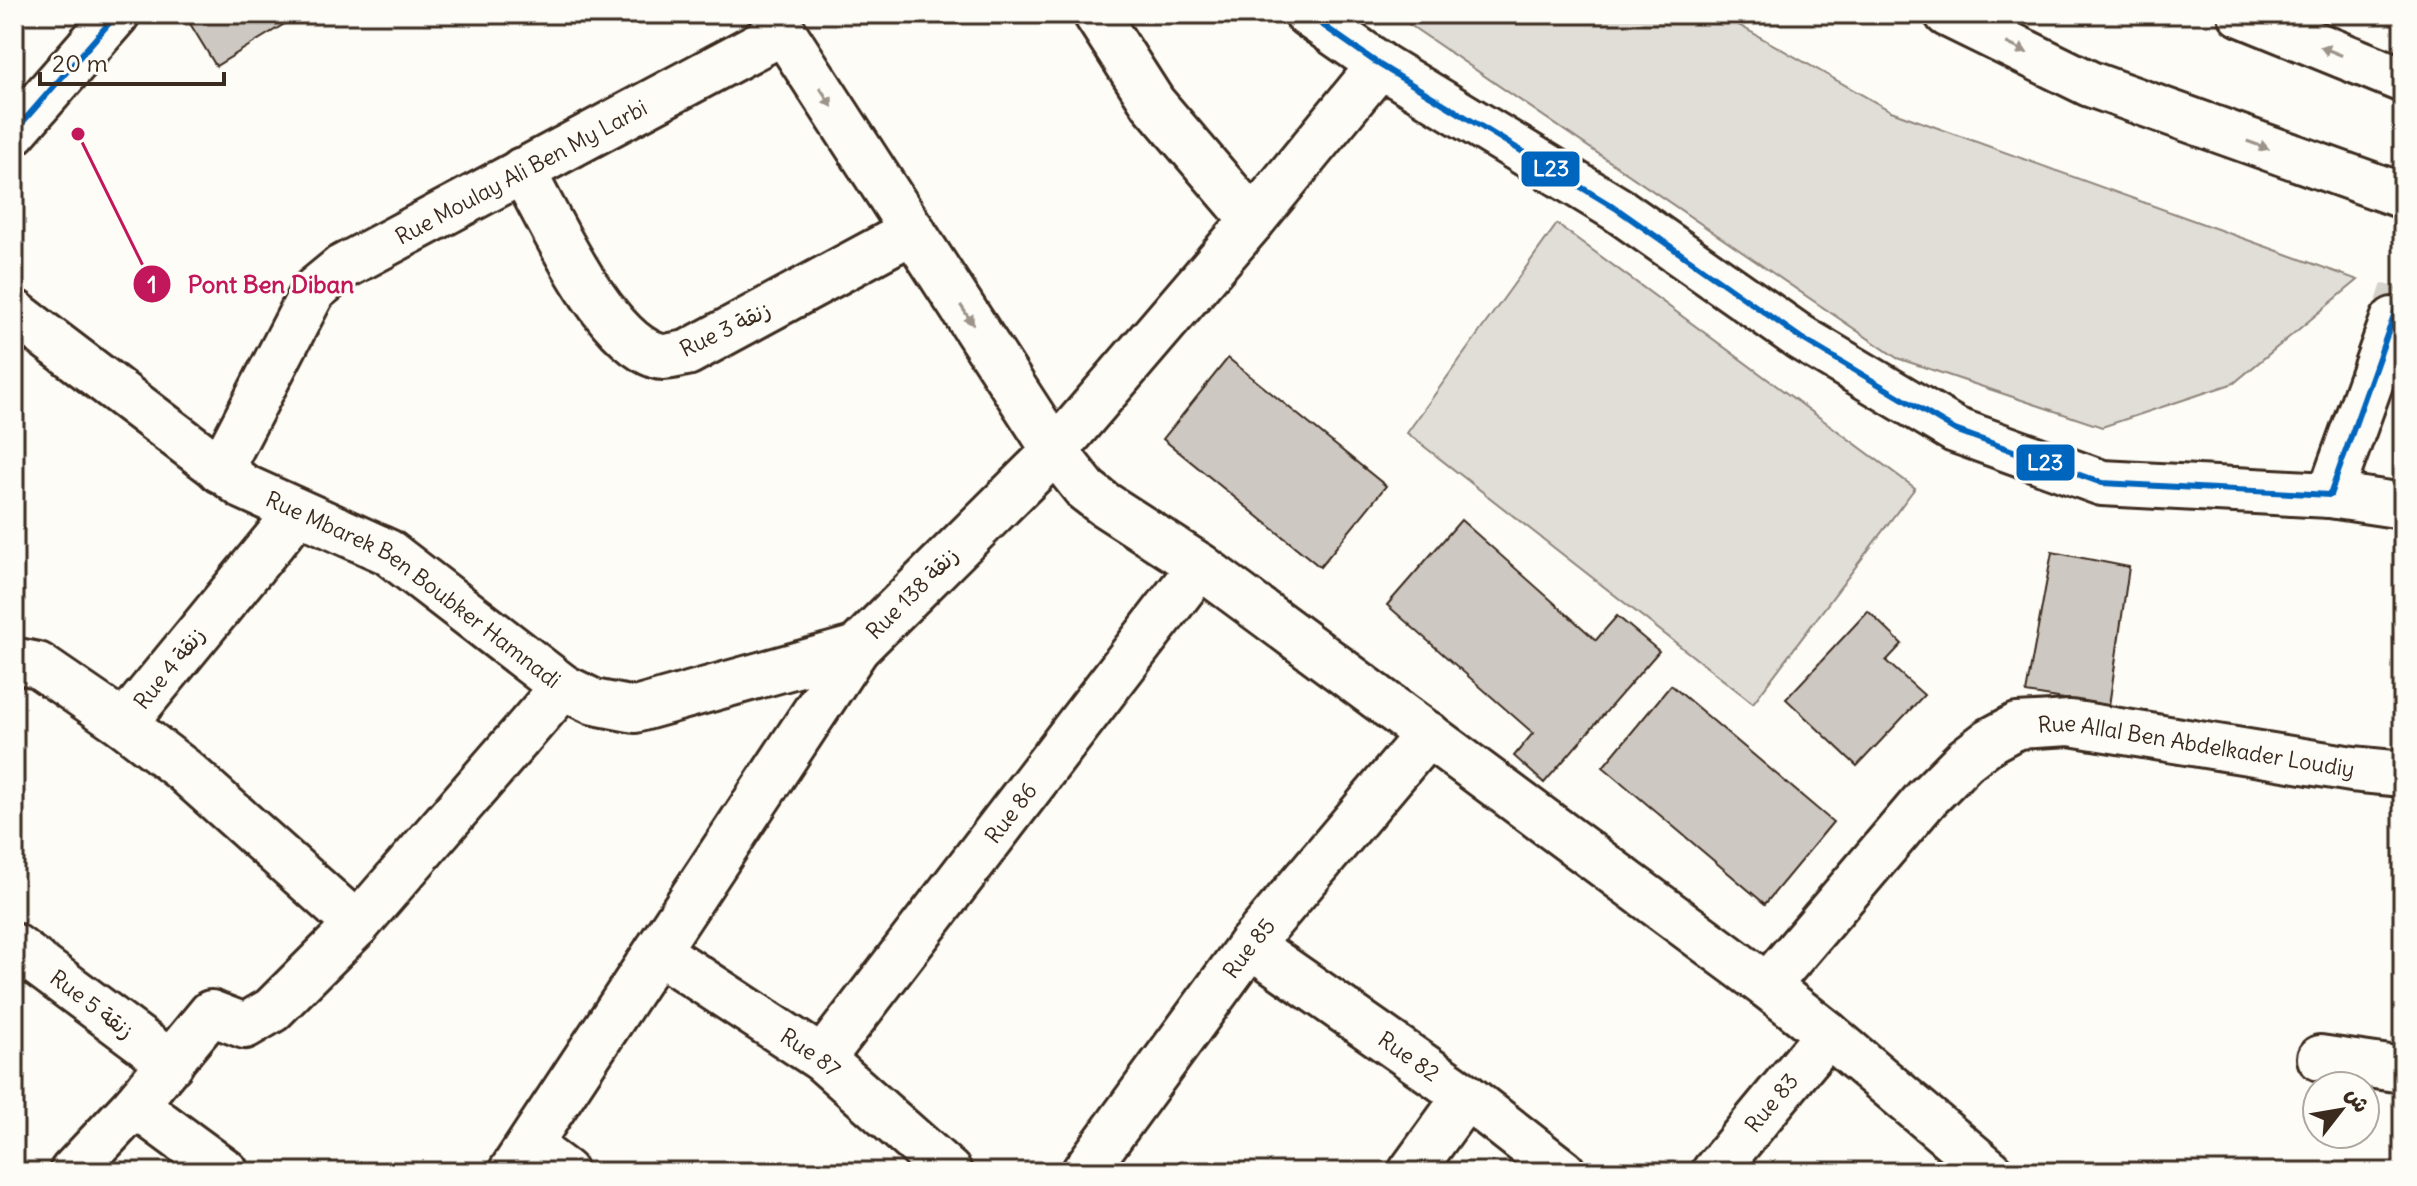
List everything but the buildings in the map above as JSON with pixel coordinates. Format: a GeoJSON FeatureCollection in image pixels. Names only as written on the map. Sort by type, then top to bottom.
{"type":"FeatureCollection","features":[{"type":"Feature","properties":{"kind":"main road"},"geometry":{"type":"LineString","coordinates":[[1096,14],[1153,103],[1253,220]]}},
{"type":"Feature","properties":{"kind":"main road"},"geometry":{"type":"LineString","coordinates":[[1307,14],[1380,65],[1617,209],[1801,338],[1955,430],[2102,483],[2330,495],[2403,506]]}},
{"type":"Feature","properties":{"kind":"main road"},"geometry":{"type":"LineString","coordinates":[[1947,14],[2090,84],[2403,196]]}},
{"type":"Feature","properties":{"kind":"main road"},"geometry":{"type":"LineString","coordinates":[[2241,14],[2403,80]]}},
{"type":"Feature","properties":{"kind":"main road"},"geometry":{"type":"LineString","coordinates":[[14,132],[97,21]]}},
{"type":"Feature","properties":{"kind":"main road"},"geometry":{"type":"LineString","coordinates":[[777,23],[1055,451],[1095,497],[1200,566],[1767,986],[1991,1172]]}},
{"type":"Feature","properties":{"kind":"main road","name":"Rue Moulay Ali Ben My Larbi"},"geometry":{"type":"LineString","coordinates":[[220,470],[313,291],[341,268],[522,170],[777,23]]}},
{"type":"Feature","properties":{"kind":"main road","name":"Rue 138 زنقة"},"geometry":{"type":"LineString","coordinates":[[521,1159],[857,648],[1055,451],[1253,220],[1380,65]]}},
{"type":"Feature","properties":{"kind":"main road","name":"Rue 3 زنقة"},"geometry":{"type":"LineString","coordinates":[[522,170],[601,311],[633,344],[660,357],[687,353],[913,231]]}},
{"type":"Feature","properties":{"kind":"main road","name":"Rue Mbarek Ben Boubker Hamnadi"},"geometry":{"type":"LineString","coordinates":[[14,312],[244,487],[388,552],[563,687],[594,702],[635,710],[857,648]]}},
{"type":"Feature","properties":{"kind":"main road"},"geometry":{"type":"LineString","coordinates":[[2330,495],[2393,320]]}},
{"type":"Feature","properties":{"kind":"main road","name":"Rue 4 زنقة"},"geometry":{"type":"LineString","coordinates":[[14,663],[38,665],[124,724],[297,513]]}},
{"type":"Feature","properties":{"kind":"main road","name":"Rue 86"},"geometry":{"type":"LineString","coordinates":[[822,1059],[1200,566]]}},
{"type":"Feature","properties":{"kind":"main road"},"geometry":{"type":"LineString","coordinates":[[72,1172],[135,1105],[211,1013],[245,1026],[272,1010],[357,925],[563,687]]}},
{"type":"Feature","properties":{"kind":"main road","name":"Rue Allal Ben Abdelkader Loudiy"},"geometry":{"type":"LineString","coordinates":[[1767,986],[1926,799],[1965,760],[1991,740],[2017,726],[2070,723],[2352,769],[2403,774]]}},
{"type":"Feature","properties":{"kind":"main road"},"geometry":{"type":"LineString","coordinates":[[124,724],[185,771],[357,925]]}},
{"type":"Feature","properties":{"kind":"main road","name":"Rue 85"},"geometry":{"type":"LineString","coordinates":[[1084,1172],[1250,945],[1428,734]]}},
{"type":"Feature","properties":{"kind":"main road","name":"Rue 82"},"geometry":{"type":"LineString","coordinates":[[1250,945],[1466,1096],[1563,1172]]}},
{"type":"Feature","properties":{"kind":"main road","name":"Rue 5 زنقة"},"geometry":{"type":"LineString","coordinates":[[14,946],[171,1063]]}},
{"type":"Feature","properties":{"kind":"main road","name":"Rue 87"},"geometry":{"type":"LineString","coordinates":[[657,951],[822,1059],[949,1172]]}},
{"type":"Feature","properties":{"kind":"main road","name":"Rue 83"},"geometry":{"type":"LineString","coordinates":[[1714,1172],[1828,1034]]}},
{"type":"Feature","properties":{"kind":"main road"},"geometry":{"type":"LineString","coordinates":[[2320,1058],[2403,1070]]}},
{"type":"Feature","properties":{"kind":"main road"},"geometry":{"type":"LineString","coordinates":[[1411,1172],[1466,1096]]}},
{"type":"Feature","properties":{"kind":"main road"},"geometry":{"type":"LineString","coordinates":[[135,1105],[226,1172]]}},
{"type":"Feature","properties":{"kind":"main road"},"geometry":{"type":"LineString","coordinates":[[521,1159],[565,1172]]}},
{"type":"Feature","properties":{"kind":"shaded area"},"geometry":{"type":"Polygon","coordinates":[[[1394,14],[1719,14],[1891,111],[2358,280],[2234,383],[2102,427],[1897,358],[1394,14]]]}},
{"type":"Feature","properties":{"kind":"shaded area"},"geometry":{"type":"Polygon","coordinates":[[[1557,224],[1915,488],[1753,703],[1407,433],[1557,224]]]}},
{"type":"Feature","properties":{"kind":"tunnel"},"geometry":{"type":"LineString","coordinates":[[2393,320],[2403,290]]}},
{"type":"Feature","properties":{"kind":"transit line","name":"L23"},"geometry":{"type":"LineString","coordinates":[[14,132],[117,14]]}},
{"type":"Feature","properties":{"kind":"transit line","name":"L23"},"geometry":{"type":"LineString","coordinates":[[1307,14],[1380,65],[1617,209],[1801,338],[1955,430],[2102,483],[2330,495]]}},
{"type":"Feature","properties":{"kind":"transit line","name":"L23"},"geometry":{"type":"LineString","coordinates":[[2330,495],[2403,290]]}},
{"type":"Feature","properties":{"kind":"place","name":"Pont Ben Diban"},"geometry":{"type":"Point","coordinates":[78,134]}}]}
